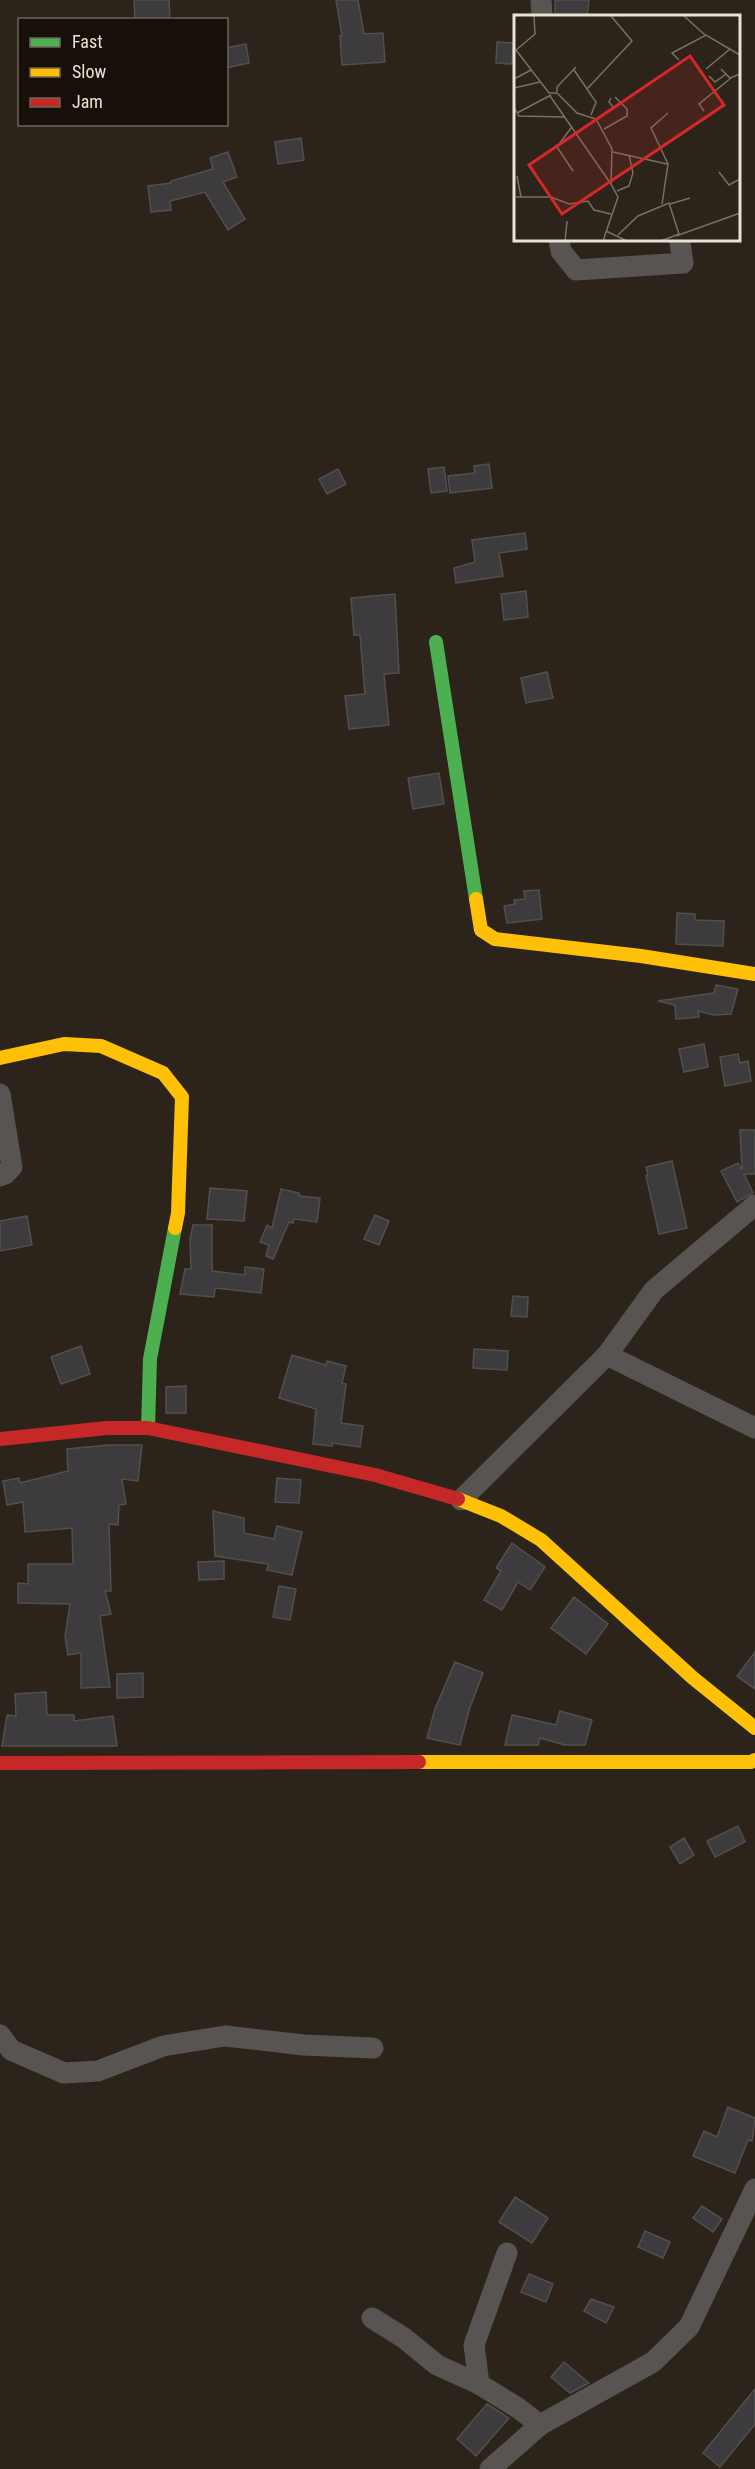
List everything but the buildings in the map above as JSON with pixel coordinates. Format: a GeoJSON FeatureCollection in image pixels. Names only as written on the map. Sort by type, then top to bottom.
{"type":"FeatureCollection","features":[{"type":"Feature","properties":{"kind":"street"},"geometry":{"type":"LineString","coordinates":[[541,0],[542,15]]}},
{"type":"Feature","properties":{"kind":"street"},"geometry":{"type":"LineString","coordinates":[[559,242],[561,251],[576,270],[683,263],[680,243]]}},
{"type":"Feature","properties":{"kind":"street"},"geometry":{"type":"LineString","coordinates":[[436,642],[481,930],[495,939],[641,956],[755,974]]}},
{"type":"Feature","properties":{"kind":"street"},"geometry":{"type":"LineString","coordinates":[[0,1058],[64,1044],[101,1046],[163,1073],[182,1097],[178,1213],[150,1359],[148,1428]]}},
{"type":"Feature","properties":{"kind":"street"},"geometry":{"type":"LineString","coordinates":[[0,1094],[12,1167],[0,1176]]}},
{"type":"Feature","properties":{"kind":"street"},"geometry":{"type":"LineString","coordinates":[[461,1500],[608,1355],[654,1290],[755,1204]]}},
{"type":"Feature","properties":{"kind":"street"},"geometry":{"type":"LineString","coordinates":[[608,1355],[755,1428]]}},
{"type":"Feature","properties":{"kind":"street"},"geometry":{"type":"LineString","coordinates":[[0,1439],[107,1428],[148,1428],[375,1475],[461,1500],[501,1516],[541,1540],[693,1678],[755,1728]]}},
{"type":"Feature","properties":{"kind":"street"},"geometry":{"type":"LineString","coordinates":[[0,1763],[739,1762],[755,1760]]}},
{"type":"Feature","properties":{"kind":"street"},"geometry":{"type":"LineString","coordinates":[[0,2035],[11,2050],[64,2073],[98,2071],[163,2046],[225,2037],[304,2045],[373,2048]]}},
{"type":"Feature","properties":{"kind":"street"},"geometry":{"type":"LineString","coordinates":[[490,2469],[540,2425],[653,2362],[688,2327],[755,2189]]}},
{"type":"Feature","properties":{"kind":"street"},"geometry":{"type":"LineString","coordinates":[[479,2384],[474,2345],[507,2253]]}},
{"type":"Feature","properties":{"kind":"street"},"geometry":{"type":"LineString","coordinates":[[372,2318],[404,2338],[437,2365],[479,2384],[518,2408],[540,2425]]}},
{"type":"Feature","properties":{"kind":"traffic: fast"},"geometry":{"type":"LineString","coordinates":[[436,642],[476,899]]}},
{"type":"Feature","properties":{"kind":"traffic: fast"},"geometry":{"type":"LineString","coordinates":[[148,1428],[150,1359],[175,1228]]}},
{"type":"Feature","properties":{"kind":"traffic: slow"},"geometry":{"type":"LineString","coordinates":[[476,899],[481,930],[495,939],[641,956],[755,974]]}},
{"type":"Feature","properties":{"kind":"traffic: slow"},"geometry":{"type":"LineString","coordinates":[[0,1058],[64,1044],[101,1046],[163,1073],[182,1097],[178,1213],[175,1228]]}},
{"type":"Feature","properties":{"kind":"traffic: slow"},"geometry":{"type":"LineString","coordinates":[[458,1499],[501,1516],[541,1540],[693,1678],[755,1728]]}},
{"type":"Feature","properties":{"kind":"traffic: slow"},"geometry":{"type":"LineString","coordinates":[[419,1762],[751,1762],[755,1760]]}},
{"type":"Feature","properties":{"kind":"traffic: jam"},"geometry":{"type":"LineString","coordinates":[[0,1439],[107,1428],[148,1428],[375,1475],[458,1499]]}},
{"type":"Feature","properties":{"kind":"traffic: jam"},"geometry":{"type":"LineString","coordinates":[[0,1763],[419,1762]]}}]}
